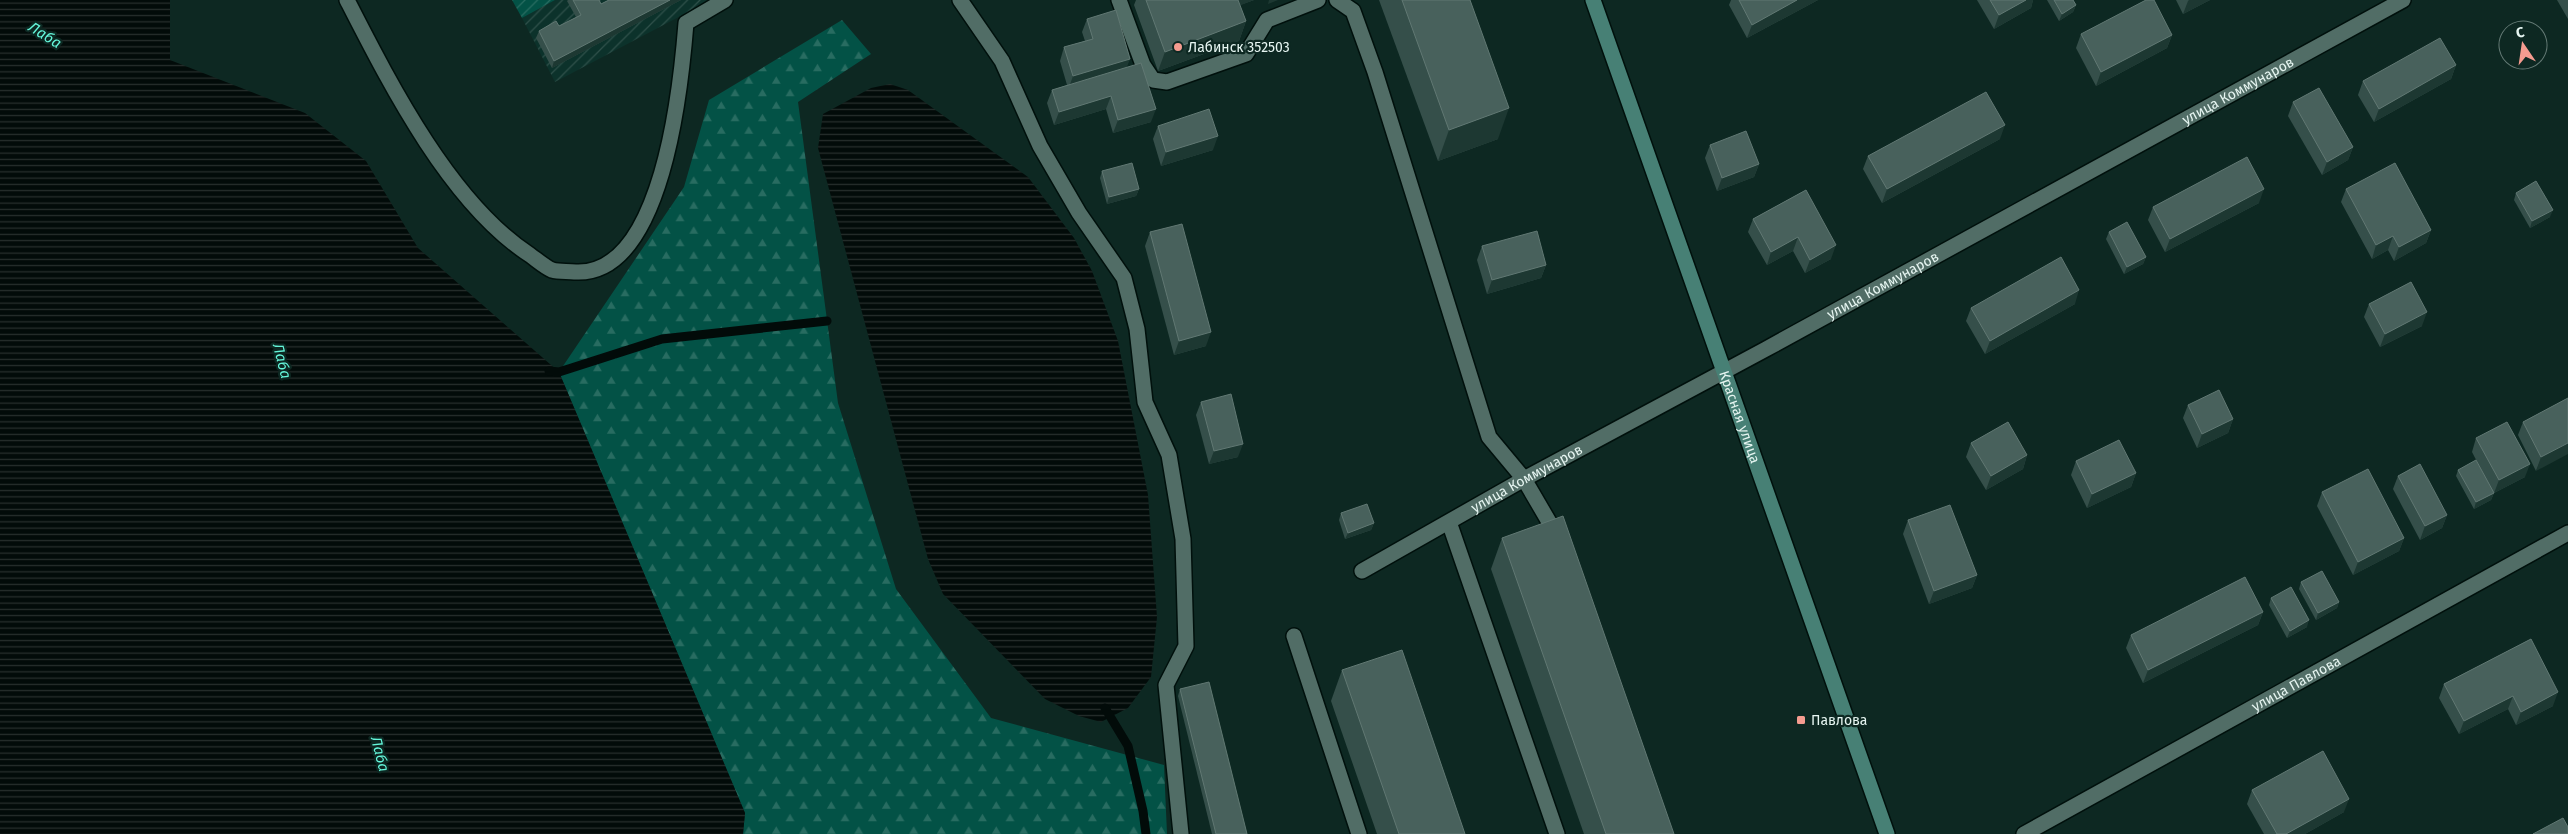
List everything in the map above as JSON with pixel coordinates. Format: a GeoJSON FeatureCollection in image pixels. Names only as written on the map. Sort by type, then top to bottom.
{"type":"FeatureCollection","features":[{"type":"Feature","properties":{"kind":"street"},"geometry":{"type":"LineString","coordinates":[[347,0],[397,98],[459,187],[509,242],[553,270],[589,272],[615,260],[643,225],[668,155],[682,71],[686,24],[724,0]]}},
{"type":"Feature","properties":{"kind":"street"},"geometry":{"type":"LineString","coordinates":[[960,0],[1002,61],[1040,146],[1079,213],[1124,278],[1137,329],[1145,402],[1169,455],[1183,539],[1186,646],[1166,686],[1181,834]]}},
{"type":"Feature","properties":{"kind":"street"},"geometry":{"type":"LineString","coordinates":[[1120,0],[1143,65],[1153,80],[1167,82],[1246,54],[1267,20],[1318,0]]}},
{"type":"Feature","properties":{"kind":"street"},"geometry":{"type":"LineString","coordinates":[[1336,0],[1353,11],[1375,72],[1489,437],[1524,479],[1558,537],[1565,556]]}},
{"type":"Feature","properties":{"kind":"street","name":"Красная улица"},"geometry":{"type":"LineString","coordinates":[[1593,0],[1887,834]]}},
{"type":"Feature","properties":{"kind":"street","name":"улица Коммунаров"},"geometry":{"type":"LineString","coordinates":[[1362,571],[1524,479],[1724,372],[2403,0]]}},
{"type":"Feature","properties":{"kind":"street"},"geometry":{"type":"LineString","coordinates":[[1449,522],[1557,834]]}},
{"type":"Feature","properties":{"kind":"street","name":"улица Павлова"},"geometry":{"type":"LineString","coordinates":[[2024,834],[2568,533]]}},
{"type":"Feature","properties":{"kind":"street"},"geometry":{"type":"LineString","coordinates":[[1294,636],[1359,834]]}},
{"type":"Feature","properties":{"kind":"shaded area"},"geometry":{"type":"Polygon","coordinates":[[[555,0],[711,0],[555,82],[522,18],[555,0]]]}},
{"type":"Feature","properties":{"kind":"green space"},"geometry":{"type":"Polygon","coordinates":[[[512,0],[555,0],[522,18],[512,0]]]}},
{"type":"Feature","properties":{"kind":"green space"},"geometry":{"type":"Polygon","coordinates":[[[842,20],[871,54],[798,102],[838,403],[896,589],[991,718],[1164,765],[1167,834],[743,834],[745,813],[559,372],[684,187],[709,100],[842,20]]]}},
{"type":"Feature","properties":{"kind":"water","name":"Лаба"},"geometry":{"type":"Polygon","coordinates":[[[0,0],[170,0],[170,60],[305,113],[366,161],[418,248],[559,372],[745,813],[743,834],[0,834],[0,0]]]}},
{"type":"Feature","properties":{"kind":"water"},"geometry":{"type":"Polygon","coordinates":[[[890,84],[908,90],[1028,177],[1074,238],[1092,271],[1118,341],[1148,495],[1157,617],[1151,677],[1128,708],[1101,722],[1079,716],[1045,699],[943,594],[928,559],[818,148],[823,114],[871,88],[890,84]]]}},
{"type":"Feature","properties":{"kind":"building"},"geometry":{"type":"Polygon","coordinates":[[[573,0],[599,0],[601,4],[609,0],[670,0],[554,61],[539,31],[556,21],[559,26],[581,15],[573,0]]]}},
{"type":"Feature","properties":{"kind":"building"},"geometry":{"type":"Polygon","coordinates":[[[1146,0],[1238,0],[1246,21],[1165,52],[1146,0]]]}},
{"type":"Feature","properties":{"kind":"building"},"geometry":{"type":"Polygon","coordinates":[[[1402,0],[1470,0],[1509,108],[1449,130],[1402,0]]]}},
{"type":"Feature","properties":{"kind":"building"},"geometry":{"type":"Polygon","coordinates":[[[1739,0],[1797,0],[1752,25],[1739,0]]]}},
{"type":"Feature","properties":{"kind":"building"},"geometry":{"type":"Polygon","coordinates":[[[1990,0],[2026,0],[1999,15],[1990,0]]]}},
{"type":"Feature","properties":{"kind":"building"},"geometry":{"type":"Polygon","coordinates":[[[2054,0],[2073,0],[2076,5],[2062,14],[2054,0]]]}},
{"type":"Feature","properties":{"kind":"building"},"geometry":{"type":"Polygon","coordinates":[[[2146,0],[2154,0],[2172,35],[2101,72],[2081,34],[2146,0]]]}},
{"type":"Feature","properties":{"kind":"building"},"geometry":{"type":"Polygon","coordinates":[[[1116,10],[1130,59],[1073,76],[1064,47],[1093,39],[1087,19],[1116,10]]]}},
{"type":"Feature","properties":{"kind":"building"},"geometry":{"type":"Polygon","coordinates":[[[2440,38],[2456,65],[2379,109],[2363,81],[2440,38]]]}},
{"type":"Feature","properties":{"kind":"building"},"geometry":{"type":"Polygon","coordinates":[[[1141,63],[1156,109],[1118,120],[1111,96],[1059,112],[1052,90],[1141,63]]]}},
{"type":"Feature","properties":{"kind":"building"},"geometry":{"type":"Polygon","coordinates":[[[2319,88],[2353,147],[2327,162],[2293,102],[2319,88]]]}},
{"type":"Feature","properties":{"kind":"building"},"geometry":{"type":"Polygon","coordinates":[[[1986,92],[2005,125],[1887,189],[1868,156],[1986,92]]]}},
{"type":"Feature","properties":{"kind":"building"},"geometry":{"type":"Polygon","coordinates":[[[1209,109],[1218,136],[1166,152],[1158,126],[1209,109]]]}},
{"type":"Feature","properties":{"kind":"building"},"geometry":{"type":"Polygon","coordinates":[[[1746,131],[1759,164],[1722,178],[1710,145],[1746,131]]]}},
{"type":"Feature","properties":{"kind":"building"},"geometry":{"type":"Polygon","coordinates":[[[2247,157],[2264,189],[2170,239],[2153,207],[2247,157]]]}},
{"type":"Feature","properties":{"kind":"building"},"geometry":{"type":"Polygon","coordinates":[[[1132,163],[1139,189],[1109,197],[1102,171],[1132,163]]]}},
{"type":"Feature","properties":{"kind":"building"},"geometry":{"type":"Polygon","coordinates":[[[2395,163],[2431,230],[2399,247],[2393,236],[2376,245],[2346,189],[2395,163]]]}},
{"type":"Feature","properties":{"kind":"building"},"geometry":{"type":"Polygon","coordinates":[[[2536,181],[2553,210],[2532,221],[2516,193],[2536,181]]]}},
{"type":"Feature","properties":{"kind":"building"},"geometry":{"type":"Polygon","coordinates":[[[1806,190],[1836,245],[1810,260],[1798,237],[1771,252],[1753,219],[1806,190]]]}},
{"type":"Feature","properties":{"kind":"building"},"geometry":{"type":"Polygon","coordinates":[[[2127,222],[2146,257],[2127,267],[2109,232],[2127,222]]]}},
{"type":"Feature","properties":{"kind":"building"},"geometry":{"type":"Polygon","coordinates":[[[1182,224],[1211,332],[1179,341],[1150,232],[1182,224]]]}},
{"type":"Feature","properties":{"kind":"building"},"geometry":{"type":"Polygon","coordinates":[[[1537,231],[1546,265],[1492,280],[1482,246],[1537,231]]]}},
{"type":"Feature","properties":{"kind":"building"},"geometry":{"type":"Polygon","coordinates":[[[2061,257],[2079,290],[1990,341],[1971,308],[2061,257]]]}},
{"type":"Feature","properties":{"kind":"building"},"geometry":{"type":"Polygon","coordinates":[[[2411,282],[2427,312],[2385,334],[2369,304],[2411,282]]]}},
{"type":"Feature","properties":{"kind":"building"},"geometry":{"type":"Polygon","coordinates":[[[2219,390],[2233,419],[2202,434],[2188,405],[2219,390]]]}},
{"type":"Feature","properties":{"kind":"building"},"geometry":{"type":"Polygon","coordinates":[[[1231,394],[1243,444],[1214,451],[1201,402],[1231,394]]]}},
{"type":"Feature","properties":{"kind":"building"},"geometry":{"type":"Polygon","coordinates":[[[2568,398],[2568,443],[2541,457],[2523,422],[2568,398]]]}},
{"type":"Feature","properties":{"kind":"building"},"geometry":{"type":"Polygon","coordinates":[[[2008,422],[2027,455],[1991,476],[1971,443],[2008,422]]]}},
{"type":"Feature","properties":{"kind":"building"},"geometry":{"type":"Polygon","coordinates":[[[2507,422],[2530,464],[2499,480],[2476,438],[2507,422]]]}},
{"type":"Feature","properties":{"kind":"building"},"geometry":{"type":"Polygon","coordinates":[[[2119,440],[2136,473],[2092,494],[2076,461],[2119,440]]]}},
{"type":"Feature","properties":{"kind":"building"},"geometry":{"type":"Polygon","coordinates":[[[2476,460],[2494,493],[2476,502],[2458,470],[2476,460]]]}},
{"type":"Feature","properties":{"kind":"building"},"geometry":{"type":"Polygon","coordinates":[[[2420,464],[2447,515],[2425,526],[2398,476],[2420,464]]]}},
{"type":"Feature","properties":{"kind":"building"},"geometry":{"type":"Polygon","coordinates":[[[2368,469],[2404,538],[2358,562],[2322,492],[2368,469]]]}},
{"type":"Feature","properties":{"kind":"building"},"geometry":{"type":"Polygon","coordinates":[[[1367,504],[1374,523],[1348,533],[1341,513],[1367,504]]]}},
{"type":"Feature","properties":{"kind":"building"},"geometry":{"type":"Polygon","coordinates":[[[1950,505],[1977,575],[1934,591],[1908,520],[1950,505]]]}},
{"type":"Feature","properties":{"kind":"building"},"geometry":{"type":"Polygon","coordinates":[[[1563,516],[1674,834],[1606,834],[1502,538],[1563,516]]]}},
{"type":"Feature","properties":{"kind":"building"},"geometry":{"type":"Polygon","coordinates":[[[2322,571],[2339,602],[2318,613],[2301,582],[2322,571]]]}},
{"type":"Feature","properties":{"kind":"building"},"geometry":{"type":"Polygon","coordinates":[[[2245,577],[2263,612],[2148,670],[2131,635],[2245,577]]]}},
{"type":"Feature","properties":{"kind":"building"},"geometry":{"type":"Polygon","coordinates":[[[2291,587],[2309,620],[2290,631],[2271,598],[2291,587]]]}},
{"type":"Feature","properties":{"kind":"building"},"geometry":{"type":"Polygon","coordinates":[[[2531,639],[2558,692],[2521,712],[2513,696],[2464,721],[2444,684],[2531,639]]]}},
{"type":"Feature","properties":{"kind":"building"},"geometry":{"type":"Polygon","coordinates":[[[1402,650],[1465,834],[1399,834],[1342,670],[1402,650]]]}},
{"type":"Feature","properties":{"kind":"building"},"geometry":{"type":"Polygon","coordinates":[[[1209,682],[1247,834],[1216,834],[1180,689],[1209,682]]]}},
{"type":"Feature","properties":{"kind":"building"},"geometry":{"type":"Polygon","coordinates":[[[2323,751],[2349,799],[2286,834],[2277,834],[2252,790],[2323,751]]]}},
{"type":"Feature","properties":{"kind":"building"},"geometry":{"type":"Polygon","coordinates":[[[2563,818],[2568,827],[2568,834],[2533,834],[2563,818]]]}},
{"type":"Feature","properties":{"kind":"waterway"},"geometry":{"type":"LineString","coordinates":[[549,371],[559,372],[662,339],[827,321]]}},
{"type":"Feature","properties":{"kind":"waterway"},"geometry":{"type":"LineString","coordinates":[[1105,708],[1128,746],[1143,811],[1146,834]]}},
{"type":"Feature","properties":{"kind":"place","name":"Лабинск 352503"},"geometry":{"type":"Point","coordinates":[1178,47]}},
{"type":"Feature","properties":{"kind":"place","name":"Павлова"},"geometry":{"type":"Point","coordinates":[1801,720]}}]}
